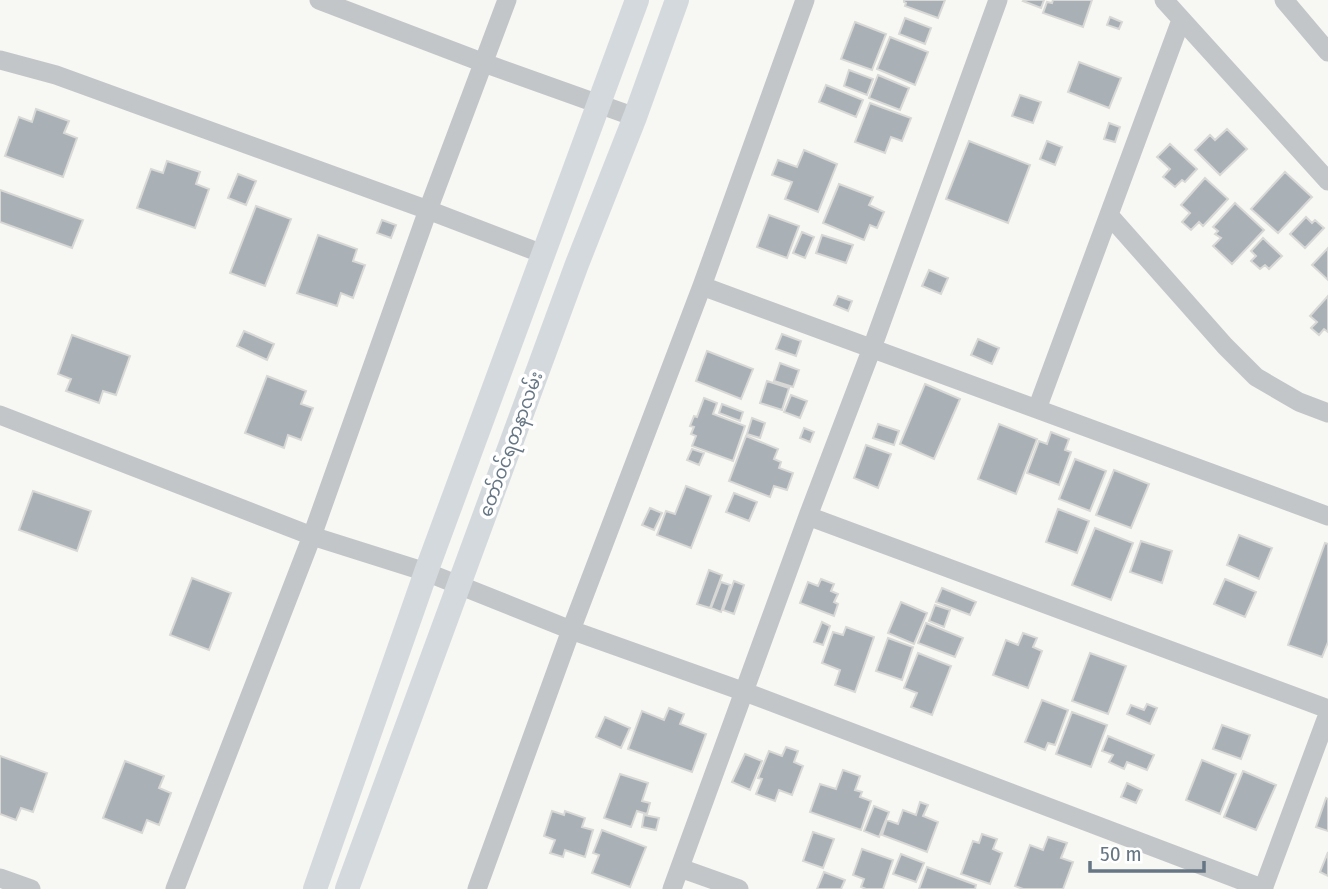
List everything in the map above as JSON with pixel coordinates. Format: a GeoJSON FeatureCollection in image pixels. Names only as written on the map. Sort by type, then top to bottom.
{"type":"FeatureCollection","features":[{"type":"Feature","properties":{"kind":"main road","name":"တော်ဝင်ရတနာလမ်း"},"geometry":{"type":"LineString","coordinates":[[315,889],[426,572],[638,0]]}},
{"type":"Feature","properties":{"kind":"main road","name":"တော်ဝင်ရတနာလမ်း"},"geometry":{"type":"LineString","coordinates":[[347,889],[677,0]]}},
{"type":"Feature","properties":{"kind":"street"},"geometry":{"type":"LineString","coordinates":[[319,0],[635,117]]}},
{"type":"Feature","properties":{"kind":"street"},"geometry":{"type":"LineString","coordinates":[[175,889],[312,536],[428,210],[507,0]]}},
{"type":"Feature","properties":{"kind":"street"},"geometry":{"type":"LineString","coordinates":[[477,889],[571,630],[702,286],[805,0]]}},
{"type":"Feature","properties":{"kind":"street"},"geometry":{"type":"LineString","coordinates":[[672,889],[998,0]]}},
{"type":"Feature","properties":{"kind":"street"},"geometry":{"type":"LineString","coordinates":[[1164,0],[1328,181]]}},
{"type":"Feature","properties":{"kind":"street"},"geometry":{"type":"LineString","coordinates":[[1284,0],[1328,52]]}},
{"type":"Feature","properties":{"kind":"street"},"geometry":{"type":"LineString","coordinates":[[1037,409],[1181,20]]}},
{"type":"Feature","properties":{"kind":"street"},"geometry":{"type":"LineString","coordinates":[[0,60],[56,75],[543,254]]}},
{"type":"Feature","properties":{"kind":"street"},"geometry":{"type":"LineString","coordinates":[[1109,215],[1225,346],[1256,377],[1299,402],[1328,413]]}},
{"type":"Feature","properties":{"kind":"street"},"geometry":{"type":"LineString","coordinates":[[702,286],[1328,516]]}},
{"type":"Feature","properties":{"kind":"street"},"geometry":{"type":"LineString","coordinates":[[0,415],[312,536],[426,572],[571,630],[745,692],[1263,889],[1328,714]]}},
{"type":"Feature","properties":{"kind":"street"},"geometry":{"type":"LineString","coordinates":[[808,516],[1328,709]]}},
{"type":"Feature","properties":{"kind":"street"},"geometry":{"type":"LineString","coordinates":[[680,868],[739,889]]}},
{"type":"Feature","properties":{"kind":"street"},"geometry":{"type":"LineString","coordinates":[[0,878],[31,889]]}},
{"type":"Feature","properties":{"kind":"building"},"geometry":{"type":"Polygon","coordinates":[[[904,0],[945,0],[938,18],[905,6],[904,0]]]}},
{"type":"Feature","properties":{"kind":"building"},"geometry":{"type":"Polygon","coordinates":[[[1024,0],[1044,0],[1041,8],[1024,0]]]}},
{"type":"Feature","properties":{"kind":"building"},"geometry":{"type":"Polygon","coordinates":[[[1053,0],[1092,0],[1083,27],[1043,13],[1047,2],[1052,3],[1053,0]]]}},
{"type":"Feature","properties":{"kind":"building"},"geometry":{"type":"Polygon","coordinates":[[[1110,17],[1122,22],[1119,29],[1107,25],[1110,17]]]}},
{"type":"Feature","properties":{"kind":"building"},"geometry":{"type":"Polygon","coordinates":[[[905,18],[931,28],[925,44],[899,34],[905,18]]]}},
{"type":"Feature","properties":{"kind":"building"},"geometry":{"type":"Polygon","coordinates":[[[855,22],[886,34],[872,70],[841,59],[855,22]]]}},
{"type":"Feature","properties":{"kind":"building"},"geometry":{"type":"Polygon","coordinates":[[[890,37],[928,52],[915,85],[877,69],[890,37]]]}},
{"type":"Feature","properties":{"kind":"building"},"geometry":{"type":"Polygon","coordinates":[[[1079,62],[1121,78],[1109,108],[1068,92],[1079,62]]]}},
{"type":"Feature","properties":{"kind":"building"},"geometry":{"type":"Polygon","coordinates":[[[849,70],[873,79],[867,95],[844,86],[849,70]]]}},
{"type":"Feature","properties":{"kind":"building"},"geometry":{"type":"Polygon","coordinates":[[[878,75],[909,88],[900,110],[869,98],[878,75]]]}},
{"type":"Feature","properties":{"kind":"building"},"geometry":{"type":"Polygon","coordinates":[[[826,85],[863,100],[856,117],[819,102],[826,85]]]}},
{"type":"Feature","properties":{"kind":"building"},"geometry":{"type":"Polygon","coordinates":[[[1020,95],[1041,102],[1033,123],[1012,116],[1020,95]]]}},
{"type":"Feature","properties":{"kind":"building"},"geometry":{"type":"Polygon","coordinates":[[[870,103],[911,118],[902,141],[891,137],[885,153],[855,142],[870,103]]]}},
{"type":"Feature","properties":{"kind":"building"},"geometry":{"type":"Polygon","coordinates":[[[36,109],[69,121],[64,133],[77,138],[63,177],[5,156],[19,117],[32,122],[36,109]]]}},
{"type":"Feature","properties":{"kind":"building"},"geometry":{"type":"Polygon","coordinates":[[[1109,123],[1120,127],[1115,142],[1104,139],[1109,123]]]}},
{"type":"Feature","properties":{"kind":"building"},"geometry":{"type":"Polygon","coordinates":[[[1227,129],[1247,149],[1220,175],[1195,150],[1210,135],[1215,140],[1227,129]]]}},
{"type":"Feature","properties":{"kind":"building"},"geometry":{"type":"Polygon","coordinates":[[[969,141],[1030,165],[1008,223],[946,199],[969,141]]]}},
{"type":"Feature","properties":{"kind":"building"},"geometry":{"type":"Polygon","coordinates":[[[1047,141],[1062,147],[1055,165],[1040,159],[1047,141]]]}},
{"type":"Feature","properties":{"kind":"building"},"geometry":{"type":"Polygon","coordinates":[[[1170,144],[1197,169],[1185,182],[1182,180],[1175,187],[1163,177],[1170,169],[1157,157],[1170,144]]]}},
{"type":"Feature","properties":{"kind":"building"},"geometry":{"type":"Polygon","coordinates":[[[804,150],[837,164],[818,212],[785,199],[792,182],[772,175],[778,160],[797,167],[804,150]]]}},
{"type":"Feature","properties":{"kind":"building"},"geometry":{"type":"Polygon","coordinates":[[[167,161],[200,172],[196,184],[209,189],[195,228],[137,208],[151,169],[163,173],[167,161]]]}},
{"type":"Feature","properties":{"kind":"building"},"geometry":{"type":"Polygon","coordinates":[[[1285,172],[1312,197],[1278,233],[1251,209],[1285,172]]]}},
{"type":"Feature","properties":{"kind":"building"},"geometry":{"type":"Polygon","coordinates":[[[238,174],[256,181],[246,205],[228,198],[238,174]]]}},
{"type":"Feature","properties":{"kind":"building"},"geometry":{"type":"Polygon","coordinates":[[[1205,178],[1228,199],[1203,226],[1199,222],[1191,230],[1182,222],[1190,213],[1181,205],[1205,178]]]}},
{"type":"Feature","properties":{"kind":"building"},"geometry":{"type":"Polygon","coordinates":[[[839,184],[873,197],[869,205],[884,212],[877,228],[870,225],[864,240],[823,223],[839,184]]]}},
{"type":"Feature","properties":{"kind":"building"},"geometry":{"type":"Polygon","coordinates":[[[0,190],[83,220],[72,248],[0,222],[0,190]]]}},
{"type":"Feature","properties":{"kind":"building"},"geometry":{"type":"Polygon","coordinates":[[[1235,203],[1264,230],[1232,264],[1213,246],[1221,238],[1215,234],[1218,231],[1213,227],[1235,203]]]}},
{"type":"Feature","properties":{"kind":"building"},"geometry":{"type":"Polygon","coordinates":[[[256,206],[291,219],[265,286],[230,273],[256,206]]]}},
{"type":"Feature","properties":{"kind":"building"},"geometry":{"type":"Polygon","coordinates":[[[769,215],[799,226],[787,258],[757,247],[769,215]]]}},
{"type":"Feature","properties":{"kind":"building"},"geometry":{"type":"Polygon","coordinates":[[[1306,217],[1312,223],[1315,220],[1324,228],[1305,248],[1290,234],[1306,217]]]}},
{"type":"Feature","properties":{"kind":"building"},"geometry":{"type":"Polygon","coordinates":[[[382,220],[396,225],[391,238],[377,233],[382,220]]]}},
{"type":"Feature","properties":{"kind":"building"},"geometry":{"type":"Polygon","coordinates":[[[802,232],[814,237],[805,258],[793,253],[802,232]]]}},
{"type":"Feature","properties":{"kind":"building"},"geometry":{"type":"Polygon","coordinates":[[[318,235],[357,249],[353,261],[365,265],[353,298],[341,293],[337,306],[297,293],[318,235]]]}},
{"type":"Feature","properties":{"kind":"building"},"geometry":{"type":"Polygon","coordinates":[[[822,235],[853,245],[846,263],[816,253],[822,235]]]}},
{"type":"Feature","properties":{"kind":"building"},"geometry":{"type":"Polygon","coordinates":[[[1263,238],[1282,256],[1269,269],[1265,265],[1260,269],[1251,261],[1256,256],[1251,251],[1263,238]]]}},
{"type":"Feature","properties":{"kind":"building"},"geometry":{"type":"Polygon","coordinates":[[[1328,248],[1328,280],[1312,265],[1328,248]]]}},
{"type":"Feature","properties":{"kind":"building"},"geometry":{"type":"Polygon","coordinates":[[[929,270],[948,278],[941,294],[922,286],[929,270]]]}},
{"type":"Feature","properties":{"kind":"building"},"geometry":{"type":"Polygon","coordinates":[[[838,296],[852,301],[848,311],[834,305],[838,296]]]}},
{"type":"Feature","properties":{"kind":"building"},"geometry":{"type":"Polygon","coordinates":[[[1328,296],[1328,332],[1324,329],[1319,335],[1311,328],[1317,322],[1310,316],[1328,296]]]}},
{"type":"Feature","properties":{"kind":"building"},"geometry":{"type":"Polygon","coordinates":[[[244,331],[274,344],[267,360],[237,346],[244,331]]]}},
{"type":"Feature","properties":{"kind":"building"},"geometry":{"type":"Polygon","coordinates":[[[782,334],[801,341],[796,356],[776,349],[782,334]]]}},
{"type":"Feature","properties":{"kind":"building"},"geometry":{"type":"Polygon","coordinates":[[[72,335],[130,356],[116,395],[103,391],[99,403],[66,391],[71,379],[58,374],[72,335]]]}},
{"type":"Feature","properties":{"kind":"building"},"geometry":{"type":"Polygon","coordinates":[[[978,339],[999,348],[992,364],[971,355],[978,339]]]}},
{"type":"Feature","properties":{"kind":"building"},"geometry":{"type":"Polygon","coordinates":[[[707,351],[753,369],[741,399],[696,381],[707,351]]]}},
{"type":"Feature","properties":{"kind":"building"},"geometry":{"type":"Polygon","coordinates":[[[780,363],[799,370],[793,387],[774,381],[780,363]]]}},
{"type":"Feature","properties":{"kind":"building"},"geometry":{"type":"Polygon","coordinates":[[[267,376],[306,391],[301,404],[313,408],[301,440],[288,435],[284,448],[245,433],[267,376]]]}},
{"type":"Feature","properties":{"kind":"building"},"geometry":{"type":"Polygon","coordinates":[[[767,381],[789,388],[782,410],[760,403],[767,381]]]}},
{"type":"Feature","properties":{"kind":"building"},"geometry":{"type":"Polygon","coordinates":[[[925,384],[960,399],[934,459],[900,444],[925,384]]]}},
{"type":"Feature","properties":{"kind":"building"},"geometry":{"type":"Polygon","coordinates":[[[791,395],[807,401],[800,418],[784,412],[791,395]]]}},
{"type":"Feature","properties":{"kind":"building"},"geometry":{"type":"Polygon","coordinates":[[[704,398],[717,403],[713,414],[745,426],[733,461],[692,446],[696,436],[691,434],[694,427],[690,426],[694,416],[697,417],[704,398]]]}},
{"type":"Feature","properties":{"kind":"building"},"geometry":{"type":"Polygon","coordinates":[[[722,404],[743,412],[740,421],[719,413],[722,404]]]}},
{"type":"Feature","properties":{"kind":"building"},"geometry":{"type":"Polygon","coordinates":[[[752,418],[765,423],[760,438],[747,434],[752,418]]]}},
{"type":"Feature","properties":{"kind":"building"},"geometry":{"type":"Polygon","coordinates":[[[878,424],[899,431],[894,445],[873,438],[878,424]]]}},
{"type":"Feature","properties":{"kind":"building"},"geometry":{"type":"Polygon","coordinates":[[[999,424],[1037,439],[1016,494],[978,479],[999,424]]]}},
{"type":"Feature","properties":{"kind":"building"},"geometry":{"type":"Polygon","coordinates":[[[804,428],[814,432],[810,442],[800,438],[804,428]]]}},
{"type":"Feature","properties":{"kind":"building"},"geometry":{"type":"Polygon","coordinates":[[[1051,432],[1069,439],[1065,450],[1071,452],[1059,485],[1027,473],[1039,441],[1047,444],[1051,432]]]}},
{"type":"Feature","properties":{"kind":"building"},"geometry":{"type":"Polygon","coordinates":[[[746,436],[778,449],[774,459],[781,462],[779,468],[793,473],[787,490],[774,486],[770,497],[729,481],[746,436]]]}},
{"type":"Feature","properties":{"kind":"building"},"geometry":{"type":"Polygon","coordinates":[[[866,445],[891,454],[878,488],[854,478],[866,445]]]}},
{"type":"Feature","properties":{"kind":"building"},"geometry":{"type":"Polygon","coordinates":[[[692,449],[704,453],[699,465],[687,460],[692,449]]]}},
{"type":"Feature","properties":{"kind":"building"},"geometry":{"type":"Polygon","coordinates":[[[1075,459],[1106,471],[1090,511],[1059,499],[1075,459]]]}},
{"type":"Feature","properties":{"kind":"building"},"geometry":{"type":"Polygon","coordinates":[[[1114,470],[1149,484],[1131,528],[1096,515],[1114,470]]]}},
{"type":"Feature","properties":{"kind":"building"},"geometry":{"type":"Polygon","coordinates":[[[686,486],[711,496],[691,548],[657,535],[666,511],[675,514],[686,486]]]}},
{"type":"Feature","properties":{"kind":"building"},"geometry":{"type":"Polygon","coordinates":[[[33,491],[91,511],[77,551],[19,530],[33,491]]]}},
{"type":"Feature","properties":{"kind":"building"},"geometry":{"type":"Polygon","coordinates":[[[734,493],[757,502],[749,521],[726,512],[734,493]]]}},
{"type":"Feature","properties":{"kind":"building"},"geometry":{"type":"Polygon","coordinates":[[[650,508],[662,513],[654,530],[642,525],[650,508]]]}},
{"type":"Feature","properties":{"kind":"building"},"geometry":{"type":"Polygon","coordinates":[[[1058,509],[1089,521],[1077,553],[1046,542],[1058,509]]]}},
{"type":"Feature","properties":{"kind":"building"},"geometry":{"type":"Polygon","coordinates":[[[1095,528],[1133,543],[1111,600],[1072,585],[1095,528]]]}},
{"type":"Feature","properties":{"kind":"building"},"geometry":{"type":"Polygon","coordinates":[[[1239,535],[1272,548],[1259,579],[1227,565],[1239,535]]]}},
{"type":"Feature","properties":{"kind":"building"},"geometry":{"type":"Polygon","coordinates":[[[1141,541],[1172,551],[1162,583],[1130,572],[1141,541]]]}},
{"type":"Feature","properties":{"kind":"building"},"geometry":{"type":"Polygon","coordinates":[[[1325,543],[1328,544],[1328,642],[1322,657],[1288,645],[1325,543]]]}},
{"type":"Feature","properties":{"kind":"building"},"geometry":{"type":"Polygon","coordinates":[[[709,570],[722,575],[710,608],[697,604],[709,570]]]}},
{"type":"Feature","properties":{"kind":"building"},"geometry":{"type":"Polygon","coordinates":[[[192,578],[231,593],[209,650],[170,635],[192,578]]]}},
{"type":"Feature","properties":{"kind":"building"},"geometry":{"type":"Polygon","coordinates":[[[821,579],[834,584],[831,591],[838,594],[834,602],[838,604],[834,616],[800,603],[808,582],[818,586],[821,579]]]}},
{"type":"Feature","properties":{"kind":"building"},"geometry":{"type":"Polygon","coordinates":[[[1225,579],[1256,592],[1245,617],[1214,604],[1225,579]]]}},
{"type":"Feature","properties":{"kind":"building"},"geometry":{"type":"Polygon","coordinates":[[[734,581],[744,585],[734,614],[723,610],[734,581]]]}},
{"type":"Feature","properties":{"kind":"building"},"geometry":{"type":"Polygon","coordinates":[[[721,582],[730,585],[721,612],[711,608],[721,582]]]}},
{"type":"Feature","properties":{"kind":"building"},"geometry":{"type":"Polygon","coordinates":[[[942,588],[976,602],[970,615],[936,602],[942,588]]]}},
{"type":"Feature","properties":{"kind":"building"},"geometry":{"type":"Polygon","coordinates":[[[901,602],[927,613],[914,644],[888,633],[901,602]]]}},
{"type":"Feature","properties":{"kind":"building"},"geometry":{"type":"Polygon","coordinates":[[[935,605],[950,610],[944,627],[929,621],[935,605]]]}},
{"type":"Feature","properties":{"kind":"building"},"geometry":{"type":"Polygon","coordinates":[[[822,622],[830,626],[823,645],[814,642],[822,622]]]}},
{"type":"Feature","properties":{"kind":"building"},"geometry":{"type":"Polygon","coordinates":[[[926,623],[963,638],[955,657],[918,643],[926,623]]]}},
{"type":"Feature","properties":{"kind":"building"},"geometry":{"type":"Polygon","coordinates":[[[846,627],[874,637],[855,692],[835,685],[840,670],[822,663],[833,632],[843,635],[846,627]]]}},
{"type":"Feature","properties":{"kind":"building"},"geometry":{"type":"Polygon","coordinates":[[[1023,633],[1037,638],[1033,647],[1042,651],[1028,688],[993,675],[1006,640],[1018,645],[1023,633]]]}},
{"type":"Feature","properties":{"kind":"building"},"geometry":{"type":"Polygon","coordinates":[[[888,638],[913,647],[902,680],[876,671],[888,638]]]}},
{"type":"Feature","properties":{"kind":"building"},"geometry":{"type":"Polygon","coordinates":[[[918,653],[951,666],[932,715],[911,707],[917,693],[904,688],[918,653]]]}},
{"type":"Feature","properties":{"kind":"building"},"geometry":{"type":"Polygon","coordinates":[[[1090,653],[1126,666],[1108,714],[1072,701],[1090,653]]]}},
{"type":"Feature","properties":{"kind":"building"},"geometry":{"type":"Polygon","coordinates":[[[1042,700],[1068,710],[1055,745],[1048,743],[1045,750],[1025,742],[1042,700]]]}},
{"type":"Feature","properties":{"kind":"building"},"geometry":{"type":"Polygon","coordinates":[[[1147,704],[1157,708],[1150,724],[1127,714],[1131,705],[1144,710],[1147,704]]]}},
{"type":"Feature","properties":{"kind":"building"},"geometry":{"type":"Polygon","coordinates":[[[669,708],[684,714],[680,724],[706,734],[692,772],[628,749],[642,711],[664,720],[669,708]]]}},
{"type":"Feature","properties":{"kind":"building"},"geometry":{"type":"Polygon","coordinates":[[[1072,712],[1107,725],[1091,767],[1056,754],[1072,712]]]}},
{"type":"Feature","properties":{"kind":"building"},"geometry":{"type":"Polygon","coordinates":[[[605,717],[630,728],[621,748],[596,737],[605,717]]]}},
{"type":"Feature","properties":{"kind":"building"},"geometry":{"type":"Polygon","coordinates":[[[1222,725],[1250,735],[1241,759],[1213,749],[1222,725]]]}},
{"type":"Feature","properties":{"kind":"building"},"geometry":{"type":"Polygon","coordinates":[[[1108,736],[1154,755],[1147,770],[1127,762],[1124,769],[1109,762],[1113,755],[1102,751],[1108,736]]]}},
{"type":"Feature","properties":{"kind":"building"},"geometry":{"type":"Polygon","coordinates":[[[786,747],[798,751],[794,762],[803,766],[792,795],[779,790],[775,801],[756,794],[762,779],[758,778],[769,751],[782,756],[786,747]]]}},
{"type":"Feature","properties":{"kind":"building"},"geometry":{"type":"Polygon","coordinates":[[[745,754],[762,761],[750,790],[732,782],[745,754]]]}},
{"type":"Feature","properties":{"kind":"building"},"geometry":{"type":"Polygon","coordinates":[[[0,756],[47,773],[33,812],[21,808],[16,820],[0,814],[0,756]]]}},
{"type":"Feature","properties":{"kind":"building"},"geometry":{"type":"Polygon","coordinates":[[[1202,760],[1236,774],[1220,814],[1186,800],[1202,760]]]}},
{"type":"Feature","properties":{"kind":"building"},"geometry":{"type":"Polygon","coordinates":[[[125,761],[164,776],[159,788],[171,793],[159,825],[147,820],[142,833],[103,818],[125,761]]]}},
{"type":"Feature","properties":{"kind":"building"},"geometry":{"type":"Polygon","coordinates":[[[843,770],[860,776],[855,790],[862,792],[860,797],[871,801],[861,830],[810,812],[820,784],[836,789],[843,770]]]}},
{"type":"Feature","properties":{"kind":"building"},"geometry":{"type":"Polygon","coordinates":[[[1243,771],[1276,785],[1256,830],[1224,817],[1243,771]]]}},
{"type":"Feature","properties":{"kind":"building"},"geometry":{"type":"Polygon","coordinates":[[[620,774],[648,783],[642,801],[650,803],[647,814],[637,811],[631,827],[604,818],[620,774]]]}},
{"type":"Feature","properties":{"kind":"building"},"geometry":{"type":"Polygon","coordinates":[[[1127,783],[1142,790],[1136,803],[1121,797],[1127,783]]]}},
{"type":"Feature","properties":{"kind":"building"},"geometry":{"type":"Polygon","coordinates":[[[1326,798],[1328,799],[1328,831],[1316,827],[1326,798]]]}},
{"type":"Feature","properties":{"kind":"building"},"geometry":{"type":"Polygon","coordinates":[[[920,802],[928,805],[923,816],[938,822],[927,852],[882,835],[887,820],[898,824],[903,810],[916,815],[920,802]]]}},
{"type":"Feature","properties":{"kind":"building"},"geometry":{"type":"Polygon","coordinates":[[[874,806],[889,812],[879,837],[864,831],[874,806]]]}},
{"type":"Feature","properties":{"kind":"building"},"geometry":{"type":"Polygon","coordinates":[[[552,811],[564,815],[565,811],[585,818],[582,827],[593,830],[585,857],[565,850],[563,857],[550,853],[555,840],[544,836],[552,811]]]}},
{"type":"Feature","properties":{"kind":"building"},"geometry":{"type":"Polygon","coordinates":[[[644,815],[659,818],[656,830],[642,827],[644,815]]]}},
{"type":"Feature","properties":{"kind":"building"},"geometry":{"type":"Polygon","coordinates":[[[602,830],[646,847],[630,887],[592,873],[599,855],[593,853],[602,830]]]}},
{"type":"Feature","properties":{"kind":"building"},"geometry":{"type":"Polygon","coordinates":[[[813,832],[834,839],[823,868],[803,861],[813,832]]]}},
{"type":"Feature","properties":{"kind":"building"},"geometry":{"type":"Polygon","coordinates":[[[982,834],[997,839],[993,849],[1002,853],[990,884],[961,874],[973,841],[979,843],[982,834]]]}},
{"type":"Feature","properties":{"kind":"building"},"geometry":{"type":"Polygon","coordinates":[[[1048,837],[1067,843],[1061,858],[1073,862],[1063,889],[1023,889],[1015,886],[1030,845],[1043,850],[1048,837]]]}},
{"type":"Feature","properties":{"kind":"building"},"geometry":{"type":"Polygon","coordinates":[[[862,849],[893,860],[883,889],[861,887],[864,879],[853,875],[862,849]]]}},
{"type":"Feature","properties":{"kind":"building"},"geometry":{"type":"Polygon","coordinates":[[[1328,852],[1328,876],[1320,872],[1328,852]]]}},
{"type":"Feature","properties":{"kind":"building"},"geometry":{"type":"Polygon","coordinates":[[[901,854],[924,863],[916,882],[893,874],[901,854]]]}},
{"type":"Feature","properties":{"kind":"building"},"geometry":{"type":"Polygon","coordinates":[[[927,867],[976,885],[975,889],[919,889],[927,867]]]}},
{"type":"Feature","properties":{"kind":"building"},"geometry":{"type":"Polygon","coordinates":[[[824,872],[845,880],[841,889],[817,889],[824,872]]]}}]}
